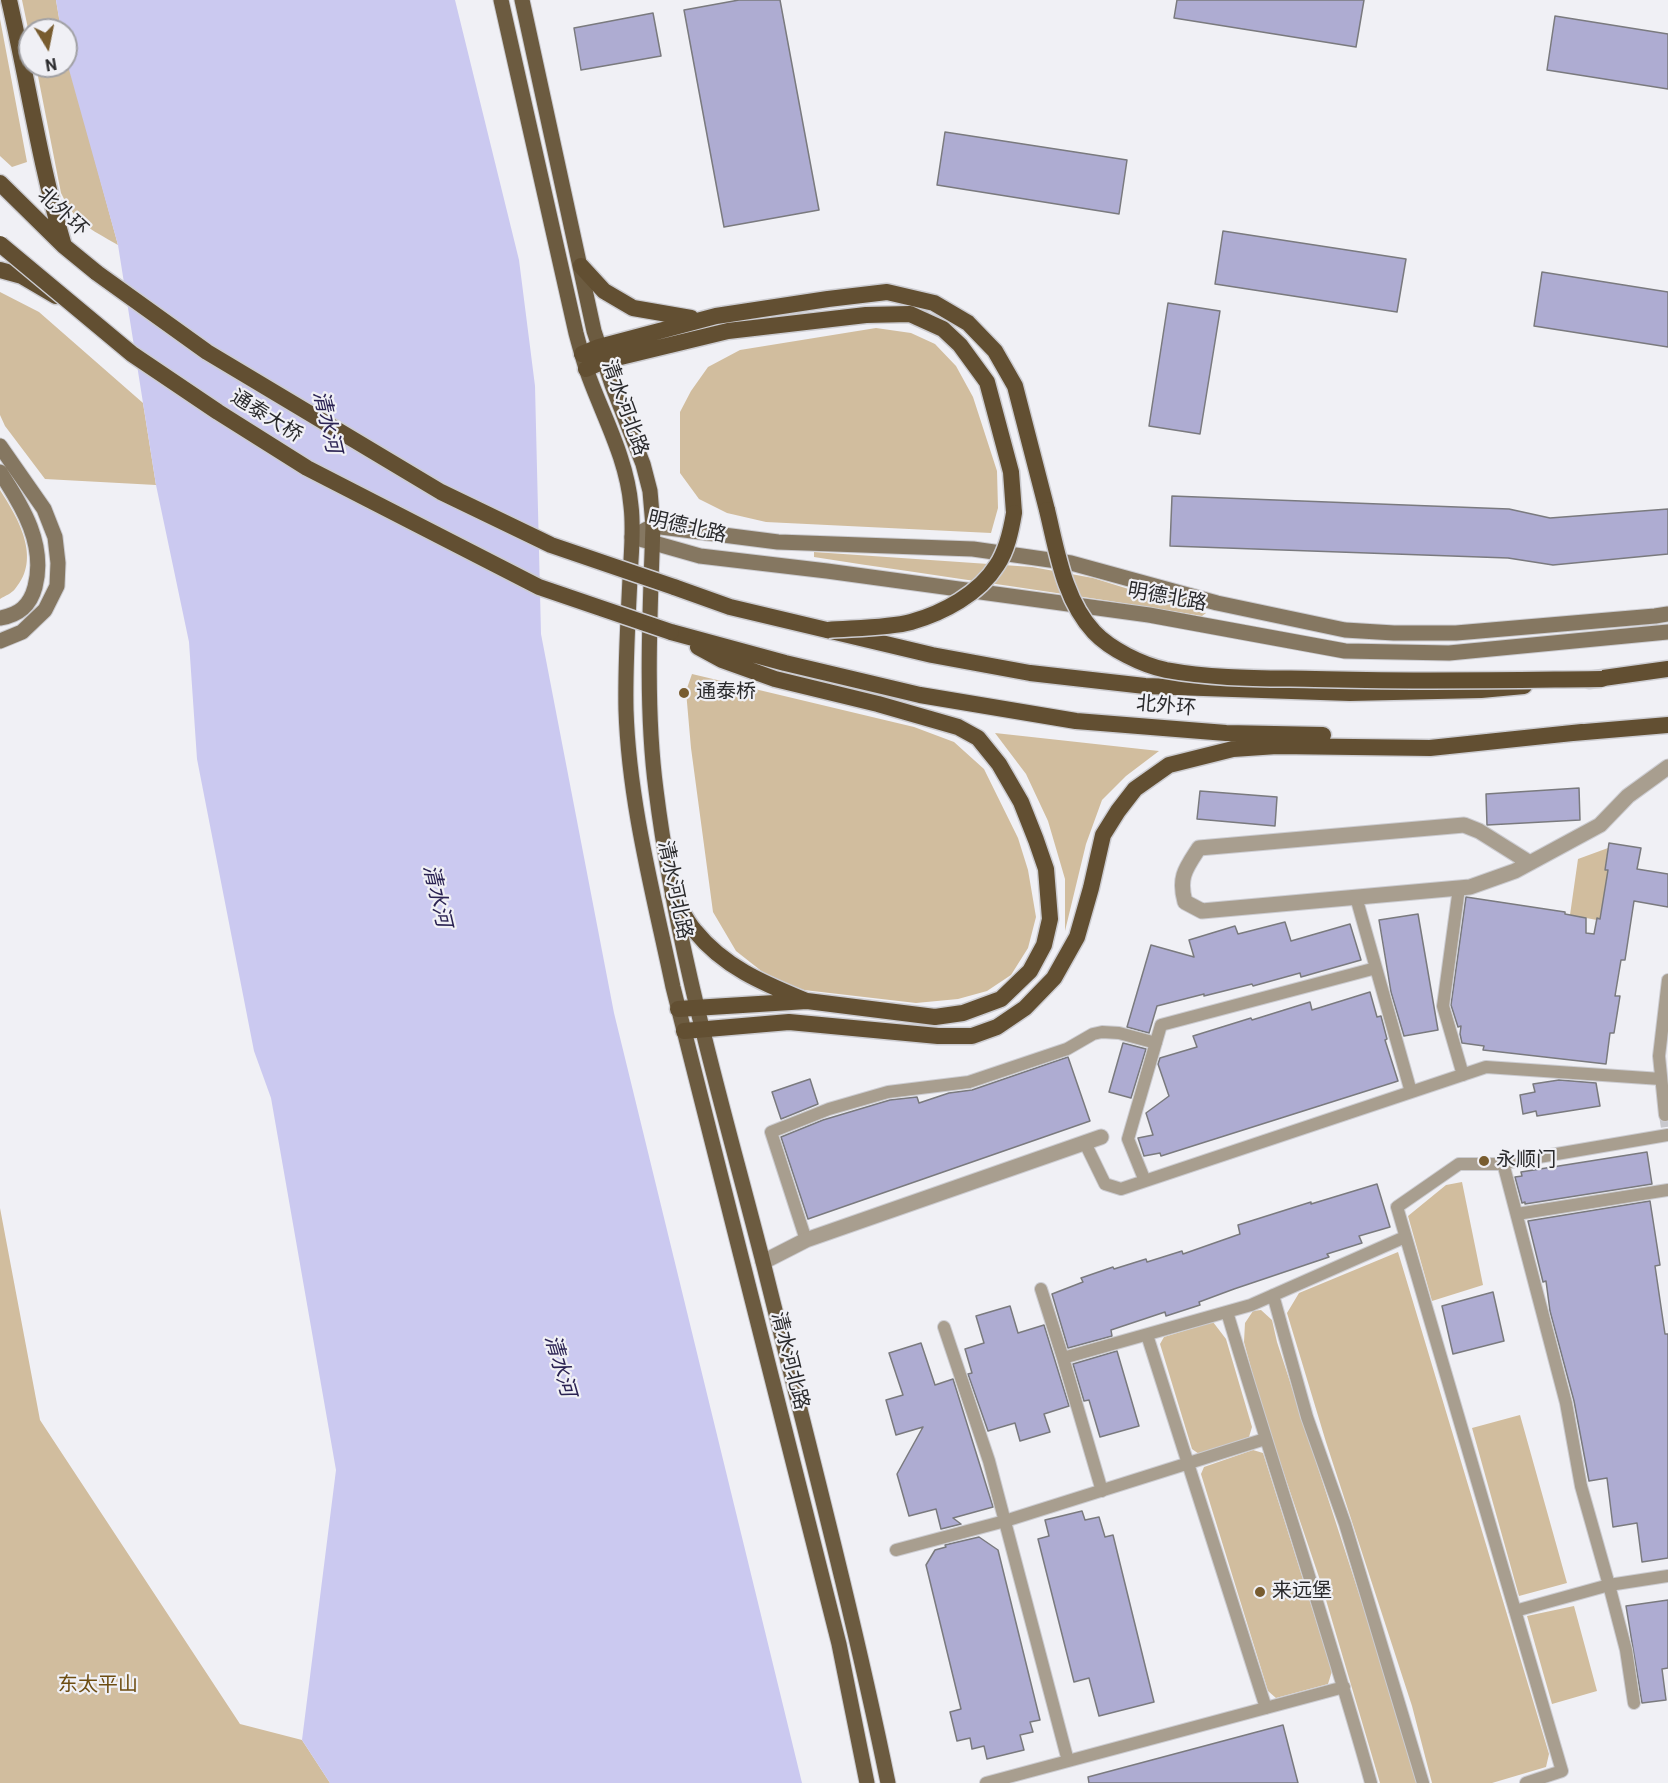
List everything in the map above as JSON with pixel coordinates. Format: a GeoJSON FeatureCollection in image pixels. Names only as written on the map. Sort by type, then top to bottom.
{"type":"FeatureCollection","features":[{"type":"Feature","properties":{"kind":"highway"},"geometry":{"type":"LineString","coordinates":[[9,0],[49,195],[64,246]]}},
{"type":"Feature","properties":{"kind":"highway","name":"北外环"},"geometry":{"type":"LineString","coordinates":[[0,183],[64,246],[97,273]]}},
{"type":"Feature","properties":{"kind":"highway","name":"通泰大桥"},"geometry":{"type":"LineString","coordinates":[[0,244],[132,354],[218,412],[308,468],[539,587],[671,633]]}},
{"type":"Feature","properties":{"kind":"highway"},"geometry":{"type":"LineString","coordinates":[[580,266],[604,291],[633,308],[686,318],[716,316],[887,292],[933,303],[968,323],[995,351],[1015,386],[1065,582],[1082,618],[1096,634],[1122,654],[1163,669],[1218,677],[1341,680],[1602,679]]}},
{"type":"Feature","properties":{"kind":"highway"},"geometry":{"type":"LineString","coordinates":[[0,270],[22,276],[75,307]]}},
{"type":"Feature","properties":{"kind":"highway","name":"通泰大桥"},"geometry":{"type":"LineString","coordinates":[[97,273],[207,352],[441,492],[551,545],[674,587]]}},
{"type":"Feature","properties":{"kind":"highway"},"geometry":{"type":"LineString","coordinates":[[602,354],[728,331],[866,315],[910,314],[943,329],[960,345],[987,382],[1011,472],[1014,513],[1009,538],[998,565],[984,582],[950,607],[909,622],[828,630]]}},
{"type":"Feature","properties":{"kind":"highway"},"geometry":{"type":"LineString","coordinates":[[584,361],[716,316]]}},
{"type":"Feature","properties":{"kind":"highway","name":"北外环"},"geometry":{"type":"LineString","coordinates":[[674,587],[730,607],[932,655],[1030,673],[1145,686],[1350,693],[1481,690],[1602,679],[1668,669]]}},
{"type":"Feature","properties":{"kind":"highway"},"geometry":{"type":"LineString","coordinates":[[671,633],[722,660],[775,679],[924,717],[958,728],[978,738],[999,764],[1021,802],[1046,869],[1050,919],[1044,945],[1030,971],[1001,999],[963,1013],[935,1017],[807,1001],[678,1010]]}},
{"type":"Feature","properties":{"kind":"highway","name":"北外环"},"geometry":{"type":"LineString","coordinates":[[671,633],[920,695],[1076,721],[1226,733],[1426,738],[1582,732],[1668,725]]}},
{"type":"Feature","properties":{"kind":"highway"},"geometry":{"type":"LineString","coordinates":[[684,1031],[789,1022],[938,1036],[972,1036],[997,1027],[1025,1008],[1054,978],[1077,937],[1092,888],[1103,835],[1135,789],[1169,765],[1233,749],[1277,746],[1430,748],[1582,732]]}},
{"type":"Feature","properties":{"kind":"highway"},"geometry":{"type":"LineString","coordinates":[[673,895],[693,930],[718,956],[760,982],[807,1001]]}},
{"type":"Feature","properties":{"kind":"main road","name":"清水河北路"},"geometry":{"type":"LineString","coordinates":[[501,0],[584,361],[615,437],[626,473],[632,506],[626,712],[636,810],[678,1010],[838,1644],[867,1783]]}},
{"type":"Feature","properties":{"kind":"main road","name":"清水河北路"},"geometry":{"type":"LineString","coordinates":[[522,0],[580,266],[602,354],[643,464],[650,491],[653,526],[651,743],[673,895],[696,1008],[763,1262],[863,1660],[888,1783]]}},
{"type":"Feature","properties":{"kind":"main road"},"geometry":{"type":"LineString","coordinates":[[0,446],[44,509],[55,537],[58,563],[57,586],[45,610],[22,633],[0,641]]}},
{"type":"Feature","properties":{"kind":"main road"},"geometry":{"type":"LineString","coordinates":[[0,472],[26,515],[37,543],[39,573],[31,600],[13,616],[0,618]]}},
{"type":"Feature","properties":{"kind":"main road","name":"明德北路"},"geometry":{"type":"LineString","coordinates":[[632,537],[653,526],[778,542],[972,549],[1071,563],[1217,603],[1345,630],[1456,633],[1668,614]]}},
{"type":"Feature","properties":{"kind":"main road","name":"明德北路"},"geometry":{"type":"LineString","coordinates":[[632,537],[700,556],[1149,615],[1345,651],[1449,653],[1668,633]]}},
{"type":"Feature","properties":{"kind":"street"},"geometry":{"type":"LineString","coordinates":[[1530,863],[1479,831],[1464,825],[1199,848],[1185,870],[1181,887],[1185,902],[1202,911],[1470,887],[1530,863],[1600,825],[1628,796],[1668,767]]}},
{"type":"Feature","properties":{"kind":"street"},"geometry":{"type":"LineString","coordinates":[[1459,888],[1443,1006],[1462,1075]]}},
{"type":"Feature","properties":{"kind":"street"},"geometry":{"type":"LineString","coordinates":[[1356,897],[1411,1092]]}},
{"type":"Feature","properties":{"kind":"street"},"geometry":{"type":"LineString","coordinates":[[1145,1181],[1128,1139],[1161,1025],[1376,968]]}},
{"type":"Feature","properties":{"kind":"street"},"geometry":{"type":"LineString","coordinates":[[1526,1783],[1562,1771],[1397,1207],[1458,1164],[1503,1163],[1667,1129],[1661,1079],[1668,980]]}},
{"type":"Feature","properties":{"kind":"street"},"geometry":{"type":"LineString","coordinates":[[806,1240],[771,1132],[829,1109],[888,1092],[969,1082],[1067,1049],[1085,1038],[1102,1032],[1119,1033],[1156,1043]]}},
{"type":"Feature","properties":{"kind":"street"},"geometry":{"type":"LineString","coordinates":[[1085,1143],[1105,1184],[1120,1189],[1486,1067],[1661,1079]]}},
{"type":"Feature","properties":{"kind":"street"},"geometry":{"type":"LineString","coordinates":[[763,1262],[806,1240],[1101,1137]]}},
{"type":"Feature","properties":{"kind":"street"},"geometry":{"type":"LineString","coordinates":[[1503,1163],[1566,1403],[1581,1486],[1626,1650],[1634,1703]]}},
{"type":"Feature","properties":{"kind":"street"},"geometry":{"type":"LineString","coordinates":[[1516,1214],[1668,1190]]}},
{"type":"Feature","properties":{"kind":"street"},"geometry":{"type":"LineString","coordinates":[[1063,1358],[1251,1305],[1405,1237]]}},
{"type":"Feature","properties":{"kind":"street"},"geometry":{"type":"LineString","coordinates":[[1041,1289],[1102,1491]]}},
{"type":"Feature","properties":{"kind":"street"},"geometry":{"type":"LineString","coordinates":[[1273,1295],[1307,1418],[1345,1524],[1423,1783]]}},
{"type":"Feature","properties":{"kind":"street"},"geometry":{"type":"LineString","coordinates":[[1227,1312],[1265,1439],[1308,1569],[1371,1783]]}},
{"type":"Feature","properties":{"kind":"street"},"geometry":{"type":"LineString","coordinates":[[944,1327],[989,1461],[1068,1761]]}},
{"type":"Feature","properties":{"kind":"street"},"geometry":{"type":"LineString","coordinates":[[1147,1335],[1266,1708]]}},
{"type":"Feature","properties":{"kind":"street"},"geometry":{"type":"LineString","coordinates":[[896,1550],[1005,1521],[1265,1439]]}},
{"type":"Feature","properties":{"kind":"street"},"geometry":{"type":"LineString","coordinates":[[1515,1611],[1609,1585],[1668,1576]]}},
{"type":"Feature","properties":{"kind":"street"},"geometry":{"type":"LineString","coordinates":[[986,1783],[1344,1687]]}},
{"type":"Feature","properties":{"kind":"green space"},"geometry":{"type":"Polygon","coordinates":[[[22,0],[56,0],[59,18],[26,18],[22,0]]]}},
{"type":"Feature","properties":{"kind":"green space"},"geometry":{"type":"Polygon","coordinates":[[[0,19],[27,162],[12,167],[0,156],[0,19]]]}},
{"type":"Feature","properties":{"kind":"green space"},"geometry":{"type":"Polygon","coordinates":[[[38,78],[73,78],[118,245],[78,219],[61,193],[38,78]]]}},
{"type":"Feature","properties":{"kind":"green space"},"geometry":{"type":"Polygon","coordinates":[[[0,292],[39,312],[143,403],[156,485],[45,479],[5,426],[0,415],[0,292]]]}},
{"type":"Feature","properties":{"kind":"green space"},"geometry":{"type":"Polygon","coordinates":[[[876,328],[911,333],[935,344],[956,366],[973,397],[997,471],[998,508],[991,533],[766,522],[727,513],[699,499],[680,473],[680,412],[708,367],[740,350],[876,328]]]}},
{"type":"Feature","properties":{"kind":"green space"},"geometry":{"type":"Polygon","coordinates":[[[0,490],[20,525],[27,551],[27,564],[23,577],[14,590],[0,599],[0,490]]]}},
{"type":"Feature","properties":{"kind":"green space"},"geometry":{"type":"Polygon","coordinates":[[[814,552],[1032,567],[1093,578],[1206,613],[1202,616],[814,557],[814,552]]]}},
{"type":"Feature","properties":{"kind":"green space"},"geometry":{"type":"Polygon","coordinates":[[[692,674],[914,727],[954,742],[984,769],[1018,838],[1028,870],[1036,917],[1028,948],[1011,975],[987,991],[958,999],[916,1003],[804,990],[769,977],[736,951],[713,912],[691,748],[686,691],[692,674]]]}},
{"type":"Feature","properties":{"kind":"green space"},"geometry":{"type":"Polygon","coordinates":[[[995,733],[1159,751],[1126,776],[1102,800],[1086,844],[1065,931],[1065,879],[1048,821],[1026,774],[995,733]]]}},
{"type":"Feature","properties":{"kind":"green space"},"geometry":{"type":"Polygon","coordinates":[[[1608,848],[1605,870],[1608,870],[1600,919],[1570,915],[1578,859],[1608,848]]]}},
{"type":"Feature","properties":{"kind":"green space"},"geometry":{"type":"Polygon","coordinates":[[[1462,1182],[1483,1285],[1432,1301],[1408,1216],[1446,1185],[1462,1182]]]}},
{"type":"Feature","properties":{"kind":"green space","name":"东太平山"},"geometry":{"type":"Polygon","coordinates":[[[0,1208],[40,1420],[240,1724],[302,1740],[330,1783],[0,1783],[0,1208]]]}},
{"type":"Feature","properties":{"kind":"green space"},"geometry":{"type":"Polygon","coordinates":[[[1398,1252],[1549,1754],[1546,1767],[1492,1783],[1432,1783],[1412,1706],[1326,1442],[1287,1313],[1299,1293],[1398,1252]]]}},
{"type":"Feature","properties":{"kind":"green space"},"geometry":{"type":"Polygon","coordinates":[[[1261,1310],[1272,1320],[1277,1342],[1378,1652],[1417,1783],[1380,1783],[1321,1583],[1262,1409],[1244,1342],[1245,1323],[1253,1311],[1261,1310]]]}},
{"type":"Feature","properties":{"kind":"green space"},"geometry":{"type":"Polygon","coordinates":[[[1213,1322],[1226,1339],[1252,1427],[1249,1437],[1199,1454],[1192,1449],[1160,1344],[1164,1337],[1213,1322]]]}},
{"type":"Feature","properties":{"kind":"green space"},"geometry":{"type":"Polygon","coordinates":[[[1520,1415],[1567,1583],[1519,1596],[1472,1428],[1520,1415]]]}},
{"type":"Feature","properties":{"kind":"green space"},"geometry":{"type":"Polygon","coordinates":[[[1253,1450],[1263,1453],[1332,1671],[1328,1684],[1276,1698],[1268,1691],[1201,1474],[1204,1467],[1253,1450]]]}},
{"type":"Feature","properties":{"kind":"green space"},"geometry":{"type":"Polygon","coordinates":[[[1574,1606],[1597,1691],[1552,1704],[1527,1616],[1574,1606]]]}},
{"type":"Feature","properties":{"kind":"water","name":"清水河"},"geometry":{"type":"Polygon","coordinates":[[[56,0],[455,0],[519,260],[535,386],[541,634],[614,1013],[802,1783],[330,1783],[302,1740],[336,1470],[271,1098],[254,1051],[197,759],[189,642],[156,485],[118,245],[71,78],[78,78],[78,18],[59,18],[56,0]]]}},
{"type":"Feature","properties":{"kind":"building"},"geometry":{"type":"Polygon","coordinates":[[[739,0],[780,0],[819,210],[724,227],[684,10],[739,0]]]}},
{"type":"Feature","properties":{"kind":"building"},"geometry":{"type":"Polygon","coordinates":[[[1177,0],[1364,0],[1356,47],[1174,18],[1177,0]]]}},
{"type":"Feature","properties":{"kind":"building"},"geometry":{"type":"Polygon","coordinates":[[[653,13],[661,56],[581,70],[574,28],[653,13]]]}},
{"type":"Feature","properties":{"kind":"building"},"geometry":{"type":"Polygon","coordinates":[[[1555,16],[1668,34],[1668,89],[1547,70],[1555,16]]]}},
{"type":"Feature","properties":{"kind":"building"},"geometry":{"type":"Polygon","coordinates":[[[945,132],[1127,160],[1119,214],[937,185],[945,132]]]}},
{"type":"Feature","properties":{"kind":"building"},"geometry":{"type":"Polygon","coordinates":[[[1223,231],[1406,259],[1397,312],[1215,284],[1223,231]]]}},
{"type":"Feature","properties":{"kind":"building"},"geometry":{"type":"Polygon","coordinates":[[[1542,272],[1668,292],[1668,347],[1534,326],[1542,272]]]}},
{"type":"Feature","properties":{"kind":"building"},"geometry":{"type":"Polygon","coordinates":[[[1168,303],[1220,311],[1200,434],[1149,426],[1168,303]]]}},
{"type":"Feature","properties":{"kind":"building"},"geometry":{"type":"Polygon","coordinates":[[[1172,496],[1509,509],[1550,518],[1668,509],[1668,554],[1553,565],[1508,558],[1170,546],[1172,496]]]}},
{"type":"Feature","properties":{"kind":"building"},"geometry":{"type":"Polygon","coordinates":[[[1579,788],[1580,820],[1487,825],[1486,794],[1579,788]]]}},
{"type":"Feature","properties":{"kind":"building"},"geometry":{"type":"Polygon","coordinates":[[[1200,791],[1277,797],[1275,826],[1197,819],[1200,791]]]}},
{"type":"Feature","properties":{"kind":"building"},"geometry":{"type":"Polygon","coordinates":[[[1609,843],[1641,848],[1637,869],[1668,874],[1668,907],[1634,901],[1625,960],[1621,960],[1615,996],[1620,996],[1614,1033],[1610,1033],[1606,1064],[1483,1050],[1484,1046],[1462,1043],[1461,1026],[1458,1027],[1451,1005],[1466,897],[1565,912],[1565,914],[1586,918],[1586,933],[1594,934],[1597,918],[1600,919],[1608,870],[1605,870],[1609,843]]]}},
{"type":"Feature","properties":{"kind":"building"},"geometry":{"type":"Polygon","coordinates":[[[1418,914],[1438,1030],[1404,1036],[1391,992],[1379,920],[1418,914]]]}},
{"type":"Feature","properties":{"kind":"building"},"geometry":{"type":"Polygon","coordinates":[[[1285,922],[1291,941],[1350,924],[1361,960],[1301,977],[1300,973],[1253,986],[1252,984],[1204,996],[1204,994],[1157,1006],[1149,1033],[1127,1027],[1151,945],[1194,957],[1189,940],[1235,926],[1238,934],[1285,922]]]}},
{"type":"Feature","properties":{"kind":"building"},"geometry":{"type":"Polygon","coordinates":[[[1370,992],[1377,1017],[1381,1016],[1387,1039],[1385,1040],[1398,1081],[1161,1156],[1160,1153],[1144,1156],[1138,1138],[1153,1135],[1146,1113],[1169,1096],[1158,1064],[1160,1058],[1197,1047],[1193,1036],[1310,1002],[1312,1010],[1370,992]]]}},
{"type":"Feature","properties":{"kind":"building"},"geometry":{"type":"Polygon","coordinates":[[[1123,1043],[1146,1049],[1131,1098],[1109,1092],[1123,1043]]]}},
{"type":"Feature","properties":{"kind":"building"},"geometry":{"type":"Polygon","coordinates":[[[1068,1057],[1090,1121],[808,1219],[781,1137],[823,1120],[890,1100],[917,1097],[919,1103],[949,1093],[972,1090],[1068,1057]]]}},
{"type":"Feature","properties":{"kind":"building"},"geometry":{"type":"Polygon","coordinates":[[[810,1079],[818,1104],[781,1119],[772,1092],[810,1079]]]}},
{"type":"Feature","properties":{"kind":"building"},"geometry":{"type":"Polygon","coordinates":[[[1559,1080],[1596,1083],[1600,1106],[1537,1116],[1536,1111],[1523,1114],[1520,1095],[1535,1092],[1533,1084],[1559,1080]]]}},
{"type":"Feature","properties":{"kind":"building"},"geometry":{"type":"Polygon","coordinates":[[[1647,1152],[1652,1184],[1522,1203],[1515,1177],[1522,1176],[1521,1172],[1647,1152]]]}},
{"type":"Feature","properties":{"kind":"building"},"geometry":{"type":"Polygon","coordinates":[[[1377,1184],[1390,1227],[1359,1236],[1362,1243],[1327,1254],[1329,1257],[1199,1302],[1200,1305],[1166,1316],[1165,1312],[1111,1330],[1112,1336],[1068,1348],[1052,1294],[1083,1282],[1081,1278],[1146,1259],[1147,1262],[1182,1251],[1183,1254],[1240,1234],[1238,1225],[1377,1184]]]}},
{"type":"Feature","properties":{"kind":"building"},"geometry":{"type":"Polygon","coordinates":[[[1650,1201],[1660,1265],[1655,1266],[1665,1334],[1668,1334],[1668,1558],[1642,1562],[1637,1523],[1613,1527],[1607,1478],[1589,1481],[1574,1401],[1550,1311],[1546,1281],[1543,1282],[1528,1221],[1650,1201]]]}},
{"type":"Feature","properties":{"kind":"building"},"geometry":{"type":"Polygon","coordinates":[[[1493,1292],[1504,1341],[1453,1354],[1442,1306],[1493,1292]]]}},
{"type":"Feature","properties":{"kind":"building"},"geometry":{"type":"Polygon","coordinates":[[[1010,1306],[1018,1333],[1044,1325],[1069,1406],[1044,1414],[1050,1432],[1020,1441],[1015,1423],[988,1431],[968,1374],[972,1373],[965,1349],[984,1343],[976,1316],[1010,1306]]]}},
{"type":"Feature","properties":{"kind":"building"},"geometry":{"type":"Polygon","coordinates":[[[921,1343],[935,1385],[953,1379],[993,1507],[953,1518],[961,1524],[941,1529],[936,1509],[909,1516],[897,1474],[923,1427],[896,1435],[886,1400],[903,1395],[889,1353],[921,1343]]]}},
{"type":"Feature","properties":{"kind":"building"},"geometry":{"type":"Polygon","coordinates":[[[1117,1351],[1139,1426],[1100,1437],[1089,1400],[1084,1401],[1073,1364],[1117,1351]]]}},
{"type":"Feature","properties":{"kind":"building"},"geometry":{"type":"Polygon","coordinates":[[[1082,1511],[1085,1520],[1099,1517],[1105,1537],[1113,1535],[1154,1702],[1099,1716],[1089,1678],[1074,1682],[1038,1539],[1049,1536],[1045,1520],[1082,1511]]]}},
{"type":"Feature","properties":{"kind":"building"},"geometry":{"type":"Polygon","coordinates":[[[979,1537],[998,1550],[1040,1720],[1030,1722],[1033,1732],[1020,1735],[1024,1750],[987,1759],[984,1746],[972,1749],[970,1738],[957,1741],[950,1712],[961,1709],[926,1565],[935,1550],[946,1547],[945,1545],[979,1537]]]}},
{"type":"Feature","properties":{"kind":"building"},"geometry":{"type":"Polygon","coordinates":[[[1668,1600],[1668,1668],[1662,1669],[1666,1700],[1642,1703],[1626,1606],[1668,1600]]]}},
{"type":"Feature","properties":{"kind":"building"},"geometry":{"type":"Polygon","coordinates":[[[1283,1725],[1298,1783],[1089,1783],[1088,1777],[1283,1725]]]}},
{"type":"Feature","properties":{"kind":"tunnel"},"geometry":{"type":"LineString","coordinates":[[1665,1115],[1667,1128]]}},
{"type":"Feature","properties":{"kind":"place","name":"通泰桥"},"geometry":{"type":"Point","coordinates":[684,693]}},
{"type":"Feature","properties":{"kind":"place","name":"永顺门"},"geometry":{"type":"Point","coordinates":[1484,1161]}},
{"type":"Feature","properties":{"kind":"place","name":"来远堡"},"geometry":{"type":"Point","coordinates":[1260,1592]}}]}
